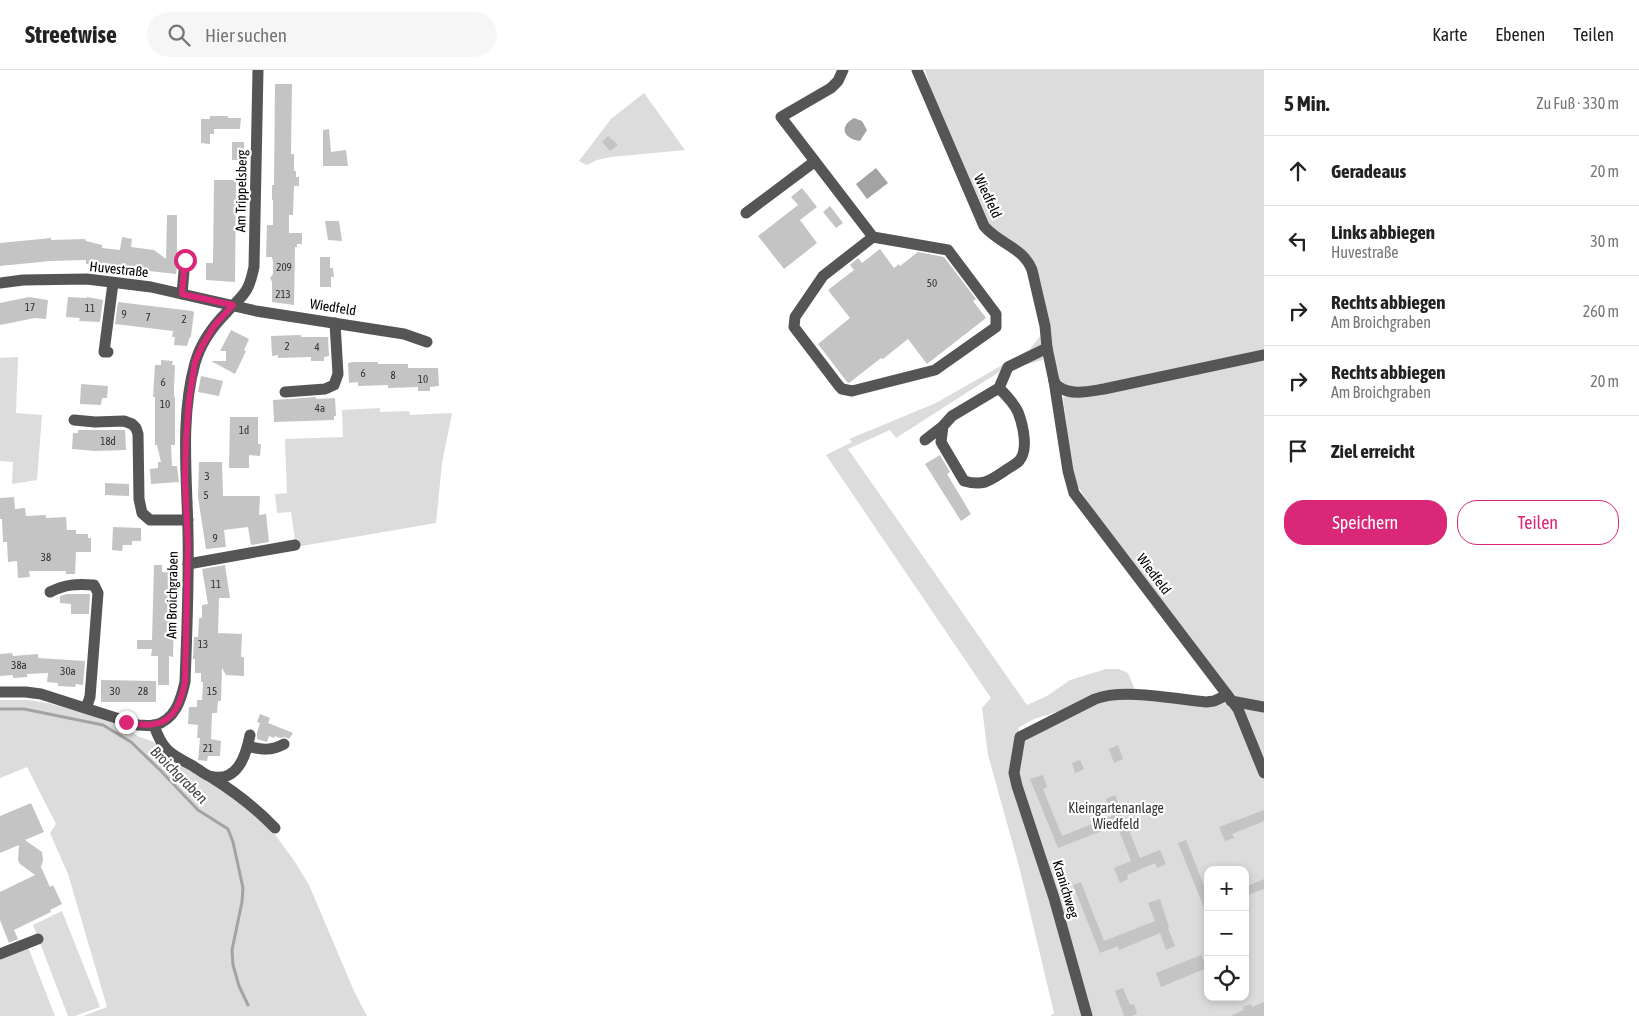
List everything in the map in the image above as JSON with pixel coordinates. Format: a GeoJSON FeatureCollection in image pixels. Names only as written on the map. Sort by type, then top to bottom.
{"type":"FeatureCollection","features":[{"type":"Feature","properties":{"kind":"street","name":"Am Trippelsberg"},"geometry":{"type":"LineString","coordinates":[[233,305],[247,289],[254,267],[258,70]]}},
{"type":"Feature","properties":{"kind":"street"},"geometry":{"type":"LineString","coordinates":[[843,70],[838,81],[830,88],[781,117],[873,237],[948,250],[996,314],[996,327],[935,370],[846,391],[839,386],[794,327],[794,322],[795,317],[823,276],[873,237]]}},
{"type":"Feature","properties":{"kind":"street","name":"Wiedfeld"},"geometry":{"type":"LineString","coordinates":[[918,70],[984,226],[991,235],[1020,253],[1029,264],[1045,326],[1068,471],[1074,492],[1238,709],[1264,772]]}},
{"type":"Feature","properties":{"kind":"street"},"geometry":{"type":"LineString","coordinates":[[746,213],[814,162]]}},
{"type":"Feature","properties":{"kind":"street"},"geometry":{"type":"LineString","coordinates":[[182,294],[185,260]]}},
{"type":"Feature","properties":{"kind":"street","name":"Huvestraße"},"geometry":{"type":"LineString","coordinates":[[0,283],[23,280],[87,280],[151,287],[233,305]]}},
{"type":"Feature","properties":{"kind":"street"},"geometry":{"type":"LineString","coordinates":[[108,352],[104,352],[113,283]]}},
{"type":"Feature","properties":{"kind":"street","name":"Wiedfeld"},"geometry":{"type":"LineString","coordinates":[[233,305],[256,311],[404,334],[426,342]]}},
{"type":"Feature","properties":{"kind":"street","name":"Am Broichgraben"},"geometry":{"type":"LineString","coordinates":[[154,725],[166,720],[176,710],[185,682],[188,564],[188,520],[185,480],[186,439],[189,400],[195,362],[214,326],[233,305]]}},
{"type":"Feature","properties":{"kind":"street"},"geometry":{"type":"LineString","coordinates":[[285,392],[325,389],[334,385],[338,374],[335,323]]}},
{"type":"Feature","properties":{"kind":"street"},"geometry":{"type":"LineString","coordinates":[[925,440],[952,416],[999,388],[1008,367],[1047,348]]}},
{"type":"Feature","properties":{"kind":"street"},"geometry":{"type":"LineString","coordinates":[[1054,381],[1059,388],[1081,392],[1104,389],[1263,355]]}},
{"type":"Feature","properties":{"kind":"street"},"geometry":{"type":"LineString","coordinates":[[943,426],[941,442],[964,481],[976,484],[989,481],[997,476],[1019,460],[1024,451],[1024,433],[1018,412],[999,388]]}},
{"type":"Feature","properties":{"kind":"street"},"geometry":{"type":"LineString","coordinates":[[74,420],[95,422],[124,421],[132,424],[138,434],[139,499],[142,514],[150,520],[188,520]]}},
{"type":"Feature","properties":{"kind":"street"},"geometry":{"type":"LineString","coordinates":[[188,564],[295,545]]}},
{"type":"Feature","properties":{"kind":"street"},"geometry":{"type":"LineString","coordinates":[[50,592],[62,586],[94,585],[98,593],[90,697],[86,708]]}},
{"type":"Feature","properties":{"kind":"street"},"geometry":{"type":"LineString","coordinates":[[0,692],[41,694],[126,722],[138,725],[154,725],[159,741],[167,750],[177,758],[235,792],[258,810],[276,828]]}},
{"type":"Feature","properties":{"kind":"street","name":"Kranichweg"},"geometry":{"type":"LineString","coordinates":[[1086,1016],[1054,898],[1017,786],[1014,772],[1020,737],[1105,695],[1137,695],[1206,702],[1229,698]]}},
{"type":"Feature","properties":{"kind":"street"},"geometry":{"type":"LineString","coordinates":[[1229,698],[1264,708]]}},
{"type":"Feature","properties":{"kind":"street"},"geometry":{"type":"LineString","coordinates":[[210,776],[225,776],[239,767],[249,740],[272,749],[284,744]]}},
{"type":"Feature","properties":{"kind":"street"},"geometry":{"type":"LineString","coordinates":[[0,954],[38,939]]}},
{"type":"Feature","properties":{"kind":"green space"},"geometry":{"type":"Polygon","coordinates":[[[925,70],[1264,70],[1264,352],[1103,388],[1064,386],[1055,377],[1035,273],[993,230],[977,205],[932,93],[925,70]]]}},
{"type":"Feature","properties":{"kind":"green space"},"geometry":{"type":"Polygon","coordinates":[[[644,93],[685,150],[611,157],[597,160],[587,165],[579,161],[611,119],[644,93]]]}},
{"type":"Feature","properties":{"kind":"green space","name":"Kleingartenanlage Wiedfeld"},"geometry":{"type":"Polygon","coordinates":[[[1040,336],[1043,360],[999,372],[896,438],[890,430],[848,449],[1027,705],[1047,696],[1070,680],[1106,669],[1119,669],[1128,673],[1136,692],[1213,699],[1222,689],[1238,709],[1264,711],[1264,1016],[1050,1016],[1054,1013],[1020,870],[988,755],[982,708],[991,698],[826,455],[852,442],[849,439],[936,403],[1030,349],[1040,336]],[[1056,712],[1034,719],[1018,728],[1022,743],[1062,721],[1056,712]]]}},
{"type":"Feature","properties":{"kind":"green space"},"geometry":{"type":"Polygon","coordinates":[[[18,357],[16,413],[42,415],[37,480],[12,484],[13,462],[0,461],[0,358],[18,357]]]}},
{"type":"Feature","properties":{"kind":"green space"},"geometry":{"type":"Polygon","coordinates":[[[1264,357],[1264,704],[1238,698],[1227,689],[1092,509],[1073,478],[1063,397],[1264,357]]]}},
{"type":"Feature","properties":{"kind":"green space"},"geometry":{"type":"Polygon","coordinates":[[[380,408],[380,412],[409,411],[410,415],[452,413],[442,463],[436,523],[296,547],[291,512],[277,513],[275,494],[287,493],[285,439],[343,437],[342,410],[380,408]]]}},
{"type":"Feature","properties":{"kind":"green space"},"geometry":{"type":"Polygon","coordinates":[[[0,700],[28,700],[48,703],[85,713],[128,729],[139,737],[152,741],[231,795],[273,832],[309,885],[354,991],[367,1016],[83,1016],[107,1007],[68,874],[50,833],[56,824],[27,767],[0,778],[0,700]]]}},
{"type":"Feature","properties":{"kind":"green space"},"geometry":{"type":"Polygon","coordinates":[[[62,911],[100,1007],[75,1016],[68,1016],[33,925],[62,911]]]}},
{"type":"Feature","properties":{"kind":"green space"},"geometry":{"type":"Polygon","coordinates":[[[28,947],[55,1016],[0,1016],[0,959],[28,947]]]}},
{"type":"Feature","properties":{"kind":"shaded area"},"geometry":{"type":"Polygon","coordinates":[[[854,118],[862,121],[867,130],[860,141],[850,138],[845,132],[846,125],[854,118]]]}},
{"type":"Feature","properties":{"kind":"shaded area"},"geometry":{"type":"Polygon","coordinates":[[[876,168],[888,183],[867,199],[856,184],[876,168]]]}},
{"type":"Feature","properties":{"kind":"building"},"geometry":{"type":"Polygon","coordinates":[[[275,84],[292,84],[291,154],[294,154],[294,171],[296,171],[296,177],[299,177],[299,186],[294,186],[293,215],[289,215],[289,233],[302,233],[302,244],[297,244],[297,247],[295,247],[294,305],[272,302],[272,282],[270,278],[273,274],[273,262],[272,257],[266,257],[267,225],[273,225],[272,185],[274,185],[275,84]]]}},
{"type":"Feature","properties":{"kind":"building"},"geometry":{"type":"Polygon","coordinates":[[[210,116],[241,118],[240,129],[214,129],[214,134],[210,134],[210,144],[201,143],[201,119],[210,119],[210,116]]]}},
{"type":"Feature","properties":{"kind":"building"},"geometry":{"type":"Polygon","coordinates":[[[329,129],[331,152],[346,150],[348,166],[323,166],[323,130],[329,129]]]}},
{"type":"Feature","properties":{"kind":"building"},"geometry":{"type":"Polygon","coordinates":[[[608,136],[618,145],[610,151],[602,142],[608,136]]]}},
{"type":"Feature","properties":{"kind":"building"},"geometry":{"type":"Polygon","coordinates":[[[232,142],[244,142],[244,160],[232,160],[232,142]]]}},
{"type":"Feature","properties":{"kind":"building"},"geometry":{"type":"Polygon","coordinates":[[[214,180],[236,180],[235,282],[206,280],[206,263],[213,263],[214,180]]]}},
{"type":"Feature","properties":{"kind":"building"},"geometry":{"type":"Polygon","coordinates":[[[802,188],[817,207],[800,220],[817,243],[784,269],[758,236],[798,205],[791,197],[802,188]]]}},
{"type":"Feature","properties":{"kind":"building"},"geometry":{"type":"Polygon","coordinates":[[[830,206],[843,223],[836,228],[823,212],[830,206]]]}},
{"type":"Feature","properties":{"kind":"building"},"geometry":{"type":"Polygon","coordinates":[[[167,215],[177,215],[177,256],[179,256],[176,274],[86,264],[86,260],[50,261],[0,266],[0,243],[51,238],[51,240],[85,239],[86,241],[102,245],[102,248],[120,250],[122,237],[132,239],[131,247],[154,250],[166,259],[167,215]]]}},
{"type":"Feature","properties":{"kind":"building"},"geometry":{"type":"Polygon","coordinates":[[[325,221],[339,221],[342,241],[328,240],[325,221]]]}},
{"type":"Feature","properties":{"kind":"building"},"geometry":{"type":"Polygon","coordinates":[[[880,249],[894,268],[899,264],[900,266],[918,252],[944,257],[976,299],[973,301],[986,318],[927,364],[908,339],[849,383],[818,344],[850,318],[828,290],[854,270],[850,265],[858,258],[862,263],[880,249]]]}},
{"type":"Feature","properties":{"kind":"building"},"geometry":{"type":"Polygon","coordinates":[[[320,257],[330,257],[330,268],[333,268],[334,277],[331,277],[331,287],[320,287],[320,257]]]}},
{"type":"Feature","properties":{"kind":"building"},"geometry":{"type":"Polygon","coordinates":[[[29,297],[48,300],[46,319],[35,318],[0,325],[0,303],[29,297]]]}},
{"type":"Feature","properties":{"kind":"building"},"geometry":{"type":"Polygon","coordinates":[[[68,297],[87,297],[103,300],[100,322],[79,321],[80,318],[66,317],[68,297]]]}},
{"type":"Feature","properties":{"kind":"building"},"geometry":{"type":"Polygon","coordinates":[[[118,302],[194,312],[191,336],[187,346],[174,345],[175,337],[172,337],[173,331],[115,324],[118,302]]]}},
{"type":"Feature","properties":{"kind":"building"},"geometry":{"type":"Polygon","coordinates":[[[231,330],[249,339],[244,350],[246,351],[235,374],[211,361],[226,361],[226,351],[220,351],[231,330]]]}},
{"type":"Feature","properties":{"kind":"building"},"geometry":{"type":"Polygon","coordinates":[[[301,335],[301,337],[328,337],[329,356],[324,357],[324,361],[311,361],[311,357],[278,358],[278,355],[272,356],[271,336],[301,335]]]}},
{"type":"Feature","properties":{"kind":"building"},"geometry":{"type":"Polygon","coordinates":[[[161,360],[173,361],[172,365],[175,365],[175,445],[171,445],[172,466],[177,466],[179,482],[151,484],[150,469],[158,468],[158,462],[161,462],[157,445],[155,445],[155,397],[153,397],[155,365],[161,365],[161,360]]]}},
{"type":"Feature","properties":{"kind":"building"},"geometry":{"type":"Polygon","coordinates":[[[348,363],[408,364],[408,368],[438,368],[439,386],[430,387],[430,391],[418,391],[418,387],[358,386],[358,382],[349,383],[348,363]]]}},
{"type":"Feature","properties":{"kind":"building"},"geometry":{"type":"Polygon","coordinates":[[[201,376],[223,381],[219,396],[198,392],[201,376]]]}},
{"type":"Feature","properties":{"kind":"building"},"geometry":{"type":"Polygon","coordinates":[[[81,384],[108,386],[107,398],[102,398],[101,405],[80,404],[81,384]]]}},
{"type":"Feature","properties":{"kind":"building"},"geometry":{"type":"Polygon","coordinates":[[[316,397],[316,399],[335,398],[336,416],[334,416],[334,420],[274,422],[273,400],[316,397]]]}},
{"type":"Feature","properties":{"kind":"building"},"geometry":{"type":"Polygon","coordinates":[[[230,417],[258,417],[258,444],[261,444],[260,456],[249,455],[249,468],[229,468],[230,417]]]}},
{"type":"Feature","properties":{"kind":"building"},"geometry":{"type":"Polygon","coordinates":[[[78,430],[125,430],[126,450],[95,451],[72,449],[73,433],[78,433],[78,430]]]}},
{"type":"Feature","properties":{"kind":"building"},"geometry":{"type":"Polygon","coordinates":[[[940,455],[950,472],[947,474],[971,514],[961,521],[925,464],[940,455]]]}},
{"type":"Feature","properties":{"kind":"building"},"geometry":{"type":"Polygon","coordinates":[[[199,462],[222,462],[223,496],[260,496],[259,515],[266,514],[269,542],[251,545],[248,527],[224,530],[226,547],[206,549],[198,497],[199,462]]]}},
{"type":"Feature","properties":{"kind":"building"},"geometry":{"type":"Polygon","coordinates":[[[105,483],[129,484],[129,496],[105,495],[105,483]]]}},
{"type":"Feature","properties":{"kind":"building"},"geometry":{"type":"Polygon","coordinates":[[[14,497],[15,509],[25,508],[26,516],[66,517],[67,530],[76,530],[76,534],[88,534],[88,538],[91,538],[91,552],[76,552],[75,574],[66,574],[66,571],[29,571],[30,577],[18,578],[17,561],[8,562],[7,542],[3,542],[2,519],[0,519],[0,498],[14,497]]]}},
{"type":"Feature","properties":{"kind":"building"},"geometry":{"type":"Polygon","coordinates":[[[113,527],[141,528],[141,541],[132,541],[132,545],[123,545],[122,551],[112,550],[113,527]]]}},
{"type":"Feature","properties":{"kind":"building"},"geometry":{"type":"Polygon","coordinates":[[[154,565],[162,565],[162,572],[175,573],[173,657],[169,656],[169,685],[158,685],[158,656],[151,656],[152,649],[137,649],[137,640],[152,640],[154,565]]]}},
{"type":"Feature","properties":{"kind":"building"},"geometry":{"type":"Polygon","coordinates":[[[225,565],[230,598],[219,598],[218,633],[242,634],[241,657],[244,657],[244,676],[226,675],[222,668],[221,701],[218,701],[217,713],[212,713],[211,739],[221,741],[220,756],[208,756],[207,761],[198,760],[200,738],[197,738],[198,725],[188,724],[189,707],[197,707],[197,700],[202,700],[203,682],[201,682],[201,673],[195,673],[195,659],[193,659],[194,637],[198,637],[199,618],[202,618],[202,605],[208,604],[202,569],[225,565]]]}},
{"type":"Feature","properties":{"kind":"building"},"geometry":{"type":"Polygon","coordinates":[[[67,594],[90,594],[89,614],[71,614],[71,604],[60,603],[60,596],[67,594]]]}},
{"type":"Feature","properties":{"kind":"building"},"geometry":{"type":"Polygon","coordinates":[[[12,653],[13,656],[38,654],[38,658],[85,661],[83,685],[76,684],[75,687],[58,686],[58,683],[47,682],[48,673],[27,674],[27,677],[13,678],[13,675],[0,676],[0,654],[12,653]]]}},
{"type":"Feature","properties":{"kind":"building"},"geometry":{"type":"Polygon","coordinates":[[[101,680],[156,681],[156,702],[101,702],[101,680]]]}},
{"type":"Feature","properties":{"kind":"building"},"geometry":{"type":"Polygon","coordinates":[[[260,714],[270,718],[268,723],[293,733],[289,739],[269,736],[267,742],[257,739],[260,723],[257,722],[260,714]]]}},
{"type":"Feature","properties":{"kind":"building"},"geometry":{"type":"Polygon","coordinates":[[[1118,745],[1123,759],[1114,763],[1109,749],[1118,745]]]}},
{"type":"Feature","properties":{"kind":"building"},"geometry":{"type":"Polygon","coordinates":[[[1080,760],[1084,769],[1075,773],[1072,763],[1080,760]]]}},
{"type":"Feature","properties":{"kind":"building"},"geometry":{"type":"Polygon","coordinates":[[[1043,775],[1047,787],[1043,789],[1062,836],[1112,816],[1106,799],[1115,795],[1140,858],[1160,850],[1166,864],[1157,868],[1155,863],[1127,875],[1128,879],[1120,883],[1114,868],[1131,861],[1117,825],[1058,848],[1030,779],[1043,775]]]}},
{"type":"Feature","properties":{"kind":"building"},"geometry":{"type":"Polygon","coordinates":[[[31,803],[44,832],[25,840],[42,852],[43,860],[41,867],[50,887],[53,885],[62,904],[50,910],[51,912],[14,930],[18,939],[9,943],[0,920],[0,892],[35,875],[20,864],[18,860],[19,845],[0,853],[0,816],[31,803]]]}},
{"type":"Feature","properties":{"kind":"building"},"geometry":{"type":"Polygon","coordinates":[[[1264,810],[1264,821],[1232,834],[1234,838],[1225,841],[1219,827],[1264,810]]]}},
{"type":"Feature","properties":{"kind":"building"},"geometry":{"type":"Polygon","coordinates":[[[1186,840],[1204,886],[1204,908],[1178,843],[1186,840]]]}},
{"type":"Feature","properties":{"kind":"building"},"geometry":{"type":"Polygon","coordinates":[[[1264,879],[1264,889],[1249,895],[1249,885],[1264,879]]]}},
{"type":"Feature","properties":{"kind":"building"},"geometry":{"type":"Polygon","coordinates":[[[1081,882],[1104,941],[1155,921],[1148,903],[1160,899],[1175,946],[1166,950],[1160,933],[1119,950],[1118,946],[1100,953],[1073,885],[1081,882]]]}},
{"type":"Feature","properties":{"kind":"building"},"geometry":{"type":"Polygon","coordinates":[[[1201,955],[1204,962],[1204,969],[1161,987],[1156,973],[1201,955]]]}},
{"type":"Feature","properties":{"kind":"building"},"geometry":{"type":"Polygon","coordinates":[[[1123,988],[1130,1005],[1134,1004],[1137,1014],[1124,1016],[1115,991],[1123,988]]]}},
{"type":"Feature","properties":{"kind":"building"},"geometry":{"type":"Polygon","coordinates":[[[1264,1002],[1264,1016],[1230,1016],[1244,1010],[1243,1007],[1251,1004],[1252,1007],[1264,1002]]]}},
{"type":"Feature","properties":{"kind":"waterway","name":"Broichgraben"},"geometry":{"type":"LineString","coordinates":[[0,709],[24,709],[103,725],[131,742],[198,810],[228,829],[233,842],[243,888],[232,950],[233,965],[239,986],[248,1005]]}},
{"type":"Feature","properties":{"kind":"route"},"geometry":{"type":"LineString","coordinates":[[126,722],[138,725],[154,725],[166,720],[176,710],[185,682],[188,520],[185,480],[186,439],[191,382],[195,362],[208,335],[233,305],[182,294],[185,260]]}}]}
